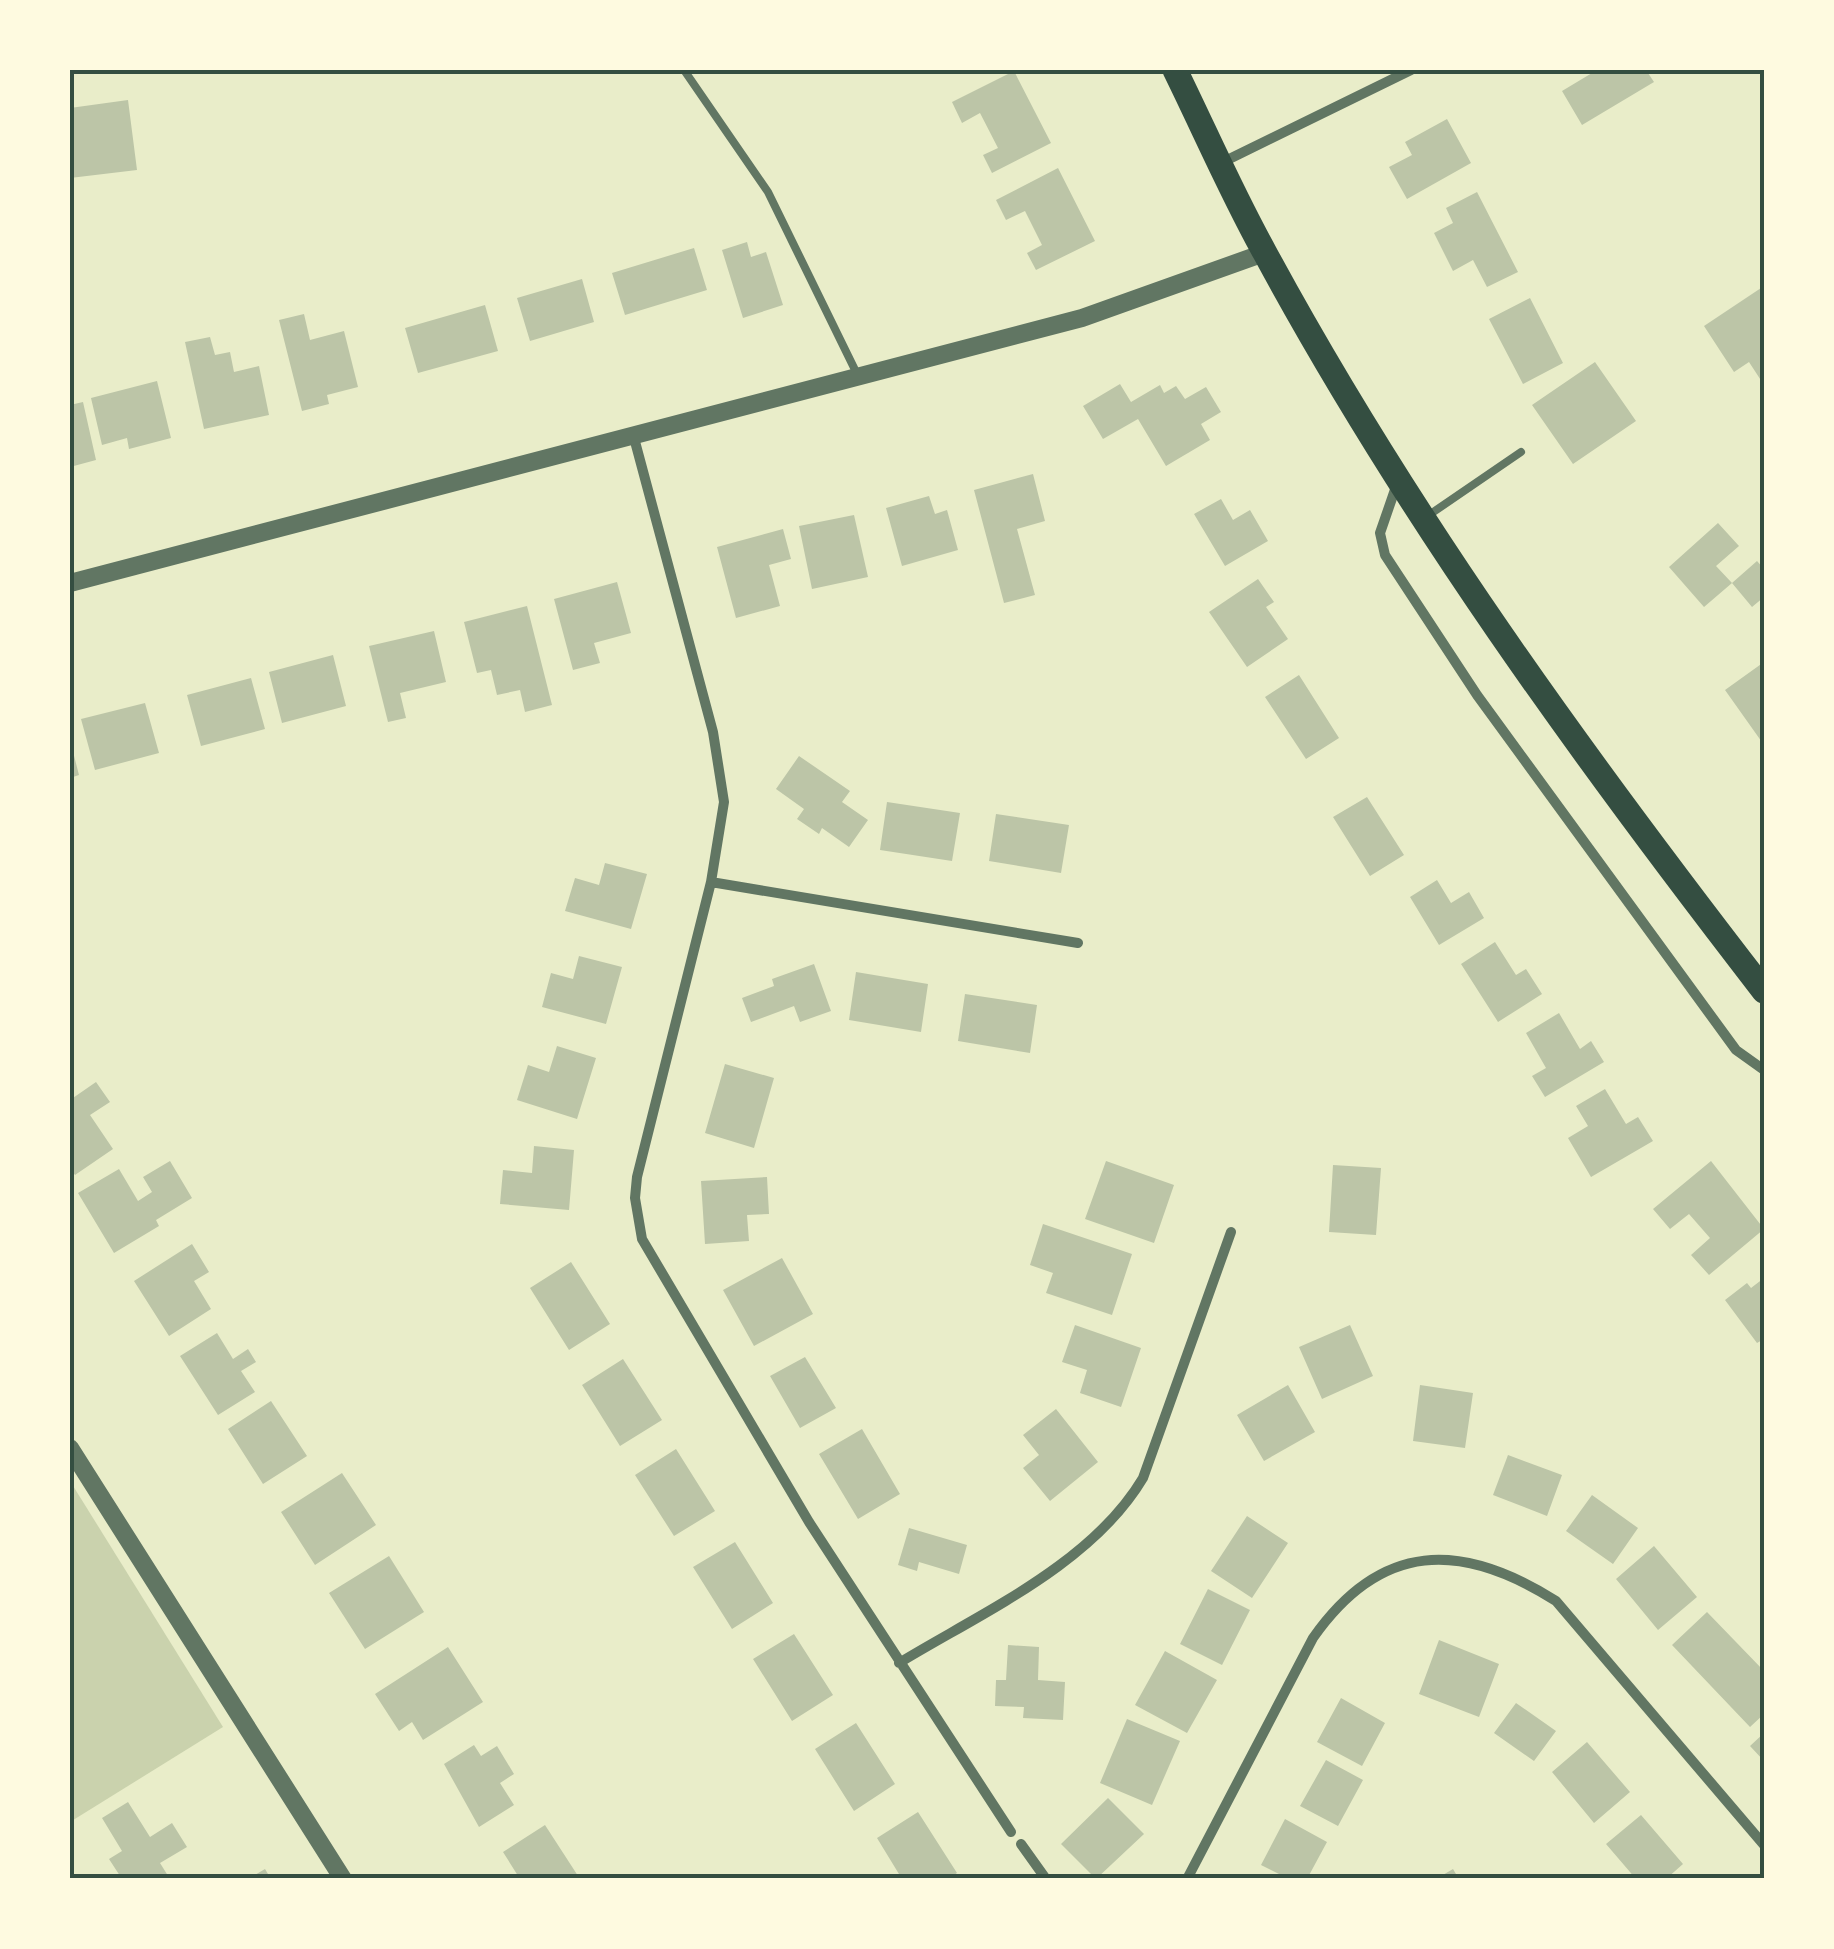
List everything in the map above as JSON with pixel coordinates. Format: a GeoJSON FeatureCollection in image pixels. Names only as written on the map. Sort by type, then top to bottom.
{"type":"FeatureCollection","features":[{"type":"Feature","properties":{"kind":"main road"},"geometry":{"type":"LineString","coordinates":[[1175,70],[1264,253],[1398,480],[1556,713],[1764,991]]}},
{"type":"Feature","properties":{"kind":"street"},"geometry":{"type":"LineString","coordinates":[[1220,163],[1412,70]]}},
{"type":"Feature","properties":{"kind":"street"},"geometry":{"type":"LineString","coordinates":[[70,583],[1082,318],[1264,253]]}},
{"type":"Feature","properties":{"kind":"street"},"geometry":{"type":"LineString","coordinates":[[634,434],[722,772],[724,814],[711,882],[637,1177],[635,1198],[642,1239],[799,1506],[1011,1832]]}},
{"type":"Feature","properties":{"kind":"street"},"geometry":{"type":"LineString","coordinates":[[1398,480],[1380,533],[1385,555],[1477,694],[1736,1050],[1764,1070]]}},
{"type":"Feature","properties":{"kind":"street"},"geometry":{"type":"LineString","coordinates":[[711,882],[1078,943]]}},
{"type":"Feature","properties":{"kind":"street"},"geometry":{"type":"LineString","coordinates":[[899,1663],[1043,1574],[1131,1497],[1143,1478],[1231,1232]]}},
{"type":"Feature","properties":{"kind":"street"},"geometry":{"type":"LineString","coordinates":[[70,1448],[342,1879]]}},
{"type":"Feature","properties":{"kind":"street"},"geometry":{"type":"LineString","coordinates":[[1187,1879],[1313,1638],[1336,1604],[1368,1578],[1397,1565],[1433,1559],[1470,1561],[1520,1578],[1556,1601],[1764,1844]]}},
{"type":"Feature","properties":{"kind":"street"},"geometry":{"type":"LineString","coordinates":[[1020,1844],[1046,1879]]}},
{"type":"Feature","properties":{"kind":"lane"},"geometry":{"type":"LineString","coordinates":[[684,70],[768,192],[858,376]]}},
{"type":"Feature","properties":{"kind":"lane"},"geometry":{"type":"LineString","coordinates":[[1426,517],[1521,452]]}},
{"type":"Feature","properties":{"kind":"green space"},"geometry":{"type":"Polygon","coordinates":[[[70,1481],[223,1727],[70,1822],[70,1481]]]}},
{"type":"Feature","properties":{"kind":"building"},"geometry":{"type":"Polygon","coordinates":[[[1597,70],[1646,70],[1654,82],[1582,125],[1562,91],[1597,70]]]}},
{"type":"Feature","properties":{"kind":"building"},"geometry":{"type":"Polygon","coordinates":[[[1014,71],[1051,143],[992,173],[983,155],[998,148],[980,113],[962,123],[952,102],[1014,71]]]}},
{"type":"Feature","properties":{"kind":"building"},"geometry":{"type":"Polygon","coordinates":[[[128,100],[137,170],[70,178],[70,108],[128,100]]]}},
{"type":"Feature","properties":{"kind":"building"},"geometry":{"type":"Polygon","coordinates":[[[1447,119],[1471,163],[1407,199],[1389,167],[1412,155],[1405,142],[1447,119]]]}},
{"type":"Feature","properties":{"kind":"building"},"geometry":{"type":"Polygon","coordinates":[[[1058,168],[1095,241],[1036,270],[1027,253],[1042,245],[1025,211],[1006,220],[996,200],[1058,168]]]}},
{"type":"Feature","properties":{"kind":"building"},"geometry":{"type":"Polygon","coordinates":[[[1477,192],[1518,272],[1487,287],[1473,260],[1453,271],[1434,233],[1453,223],[1446,208],[1477,192]]]}},
{"type":"Feature","properties":{"kind":"building"},"geometry":{"type":"Polygon","coordinates":[[[747,242],[751,257],[766,252],[783,305],[743,318],[722,250],[747,242]]]}},
{"type":"Feature","properties":{"kind":"building"},"geometry":{"type":"Polygon","coordinates":[[[694,248],[707,290],[625,315],[612,273],[694,248]]]}},
{"type":"Feature","properties":{"kind":"building"},"geometry":{"type":"Polygon","coordinates":[[[582,279],[594,322],[530,341],[517,298],[582,279]]]}},
{"type":"Feature","properties":{"kind":"building"},"geometry":{"type":"Polygon","coordinates":[[[1764,286],[1764,385],[1749,362],[1734,372],[1704,326],[1764,286]]]}},
{"type":"Feature","properties":{"kind":"building"},"geometry":{"type":"Polygon","coordinates":[[[1530,298],[1563,363],[1523,384],[1489,319],[1530,298]]]}},
{"type":"Feature","properties":{"kind":"building"},"geometry":{"type":"Polygon","coordinates":[[[485,305],[498,351],[418,373],[405,328],[485,305]]]}},
{"type":"Feature","properties":{"kind":"building"},"geometry":{"type":"Polygon","coordinates":[[[304,314],[310,340],[344,331],[358,387],[327,395],[329,404],[302,411],[279,320],[304,314]]]}},
{"type":"Feature","properties":{"kind":"building"},"geometry":{"type":"Polygon","coordinates":[[[210,337],[215,355],[230,352],[234,372],[259,366],[269,415],[204,429],[185,342],[210,337]]]}},
{"type":"Feature","properties":{"kind":"building"},"geometry":{"type":"Polygon","coordinates":[[[1595,362],[1636,421],[1573,464],[1532,405],[1595,362]]]}},
{"type":"Feature","properties":{"kind":"building"},"geometry":{"type":"Polygon","coordinates":[[[157,381],[171,438],[129,449],[127,438],[102,445],[91,398],[157,381]]]}},
{"type":"Feature","properties":{"kind":"building"},"geometry":{"type":"Polygon","coordinates":[[[1120,384],[1131,402],[1160,385],[1164,393],[1176,386],[1185,399],[1206,387],[1221,412],[1201,424],[1210,440],[1166,466],[1138,419],[1103,439],[1083,406],[1120,384]]]}},
{"type":"Feature","properties":{"kind":"building"},"geometry":{"type":"Polygon","coordinates":[[[83,402],[96,460],[70,467],[70,405],[83,402]]]}},
{"type":"Feature","properties":{"kind":"building"},"geometry":{"type":"Polygon","coordinates":[[[1033,474],[1045,521],[1017,529],[1035,595],[1004,603],[974,490],[1033,474]]]}},
{"type":"Feature","properties":{"kind":"building"},"geometry":{"type":"Polygon","coordinates":[[[929,496],[935,514],[947,510],[958,550],[902,566],[886,508],[929,496]]]}},
{"type":"Feature","properties":{"kind":"building"},"geometry":{"type":"Polygon","coordinates":[[[1221,499],[1233,520],[1250,510],[1268,541],[1225,566],[1194,514],[1221,499]]]}},
{"type":"Feature","properties":{"kind":"building"},"geometry":{"type":"Polygon","coordinates":[[[854,515],[868,577],[812,589],[799,526],[854,515]]]}},
{"type":"Feature","properties":{"kind":"building"},"geometry":{"type":"Polygon","coordinates":[[[1718,523],[1739,546],[1716,566],[1732,583],[1704,607],[1669,567],[1718,523]]]}},
{"type":"Feature","properties":{"kind":"building"},"geometry":{"type":"Polygon","coordinates":[[[783,529],[791,559],[769,565],[780,606],[736,618],[717,547],[783,529]]]}},
{"type":"Feature","properties":{"kind":"building"},"geometry":{"type":"Polygon","coordinates":[[[1757,561],[1764,569],[1764,597],[1752,607],[1732,583],[1757,561]]]}},
{"type":"Feature","properties":{"kind":"building"},"geometry":{"type":"Polygon","coordinates":[[[1258,579],[1274,602],[1266,607],[1288,639],[1247,667],[1209,612],[1258,579]]]}},
{"type":"Feature","properties":{"kind":"building"},"geometry":{"type":"Polygon","coordinates":[[[617,582],[631,633],[594,643],[600,663],[573,670],[554,599],[617,582]]]}},
{"type":"Feature","properties":{"kind":"building"},"geometry":{"type":"Polygon","coordinates":[[[527,606],[552,705],[525,712],[520,690],[497,695],[491,670],[477,673],[464,622],[527,606]]]}},
{"type":"Feature","properties":{"kind":"building"},"geometry":{"type":"Polygon","coordinates":[[[434,631],[446,682],[400,693],[406,718],[388,722],[369,646],[434,631]]]}},
{"type":"Feature","properties":{"kind":"building"},"geometry":{"type":"Polygon","coordinates":[[[333,655],[346,706],[282,723],[269,672],[333,655]]]}},
{"type":"Feature","properties":{"kind":"building"},"geometry":{"type":"Polygon","coordinates":[[[1764,662],[1764,745],[1725,690],[1764,662]]]}},
{"type":"Feature","properties":{"kind":"building"},"geometry":{"type":"Polygon","coordinates":[[[1299,675],[1339,738],[1306,759],[1265,697],[1299,675]]]}},
{"type":"Feature","properties":{"kind":"building"},"geometry":{"type":"Polygon","coordinates":[[[251,678],[265,729],[201,746],[187,695],[251,678]]]}},
{"type":"Feature","properties":{"kind":"building"},"geometry":{"type":"Polygon","coordinates":[[[145,703],[159,753],[95,770],[81,719],[145,703]]]}},
{"type":"Feature","properties":{"kind":"building"},"geometry":{"type":"Polygon","coordinates":[[[70,745],[79,775],[70,778],[70,745]]]}},
{"type":"Feature","properties":{"kind":"building"},"geometry":{"type":"Polygon","coordinates":[[[799,756],[850,791],[842,802],[868,820],[849,847],[822,828],[819,834],[797,819],[804,809],[776,789],[799,756]]]}},
{"type":"Feature","properties":{"kind":"building"},"geometry":{"type":"Polygon","coordinates":[[[1367,797],[1404,855],[1370,876],[1333,817],[1367,797]]]}},
{"type":"Feature","properties":{"kind":"building"},"geometry":{"type":"Polygon","coordinates":[[[887,802],[960,813],[952,861],[880,850],[887,802]]]}},
{"type":"Feature","properties":{"kind":"building"},"geometry":{"type":"Polygon","coordinates":[[[996,814],[1069,825],[1061,873],[989,861],[996,814]]]}},
{"type":"Feature","properties":{"kind":"building"},"geometry":{"type":"Polygon","coordinates":[[[605,863],[647,874],[631,929],[565,911],[575,878],[599,885],[605,863]]]}},
{"type":"Feature","properties":{"kind":"building"},"geometry":{"type":"Polygon","coordinates":[[[1437,880],[1451,903],[1469,892],[1484,918],[1439,945],[1410,897],[1437,880]]]}},
{"type":"Feature","properties":{"kind":"building"},"geometry":{"type":"Polygon","coordinates":[[[1495,942],[1516,975],[1526,969],[1542,994],[1498,1022],[1461,964],[1495,942]]]}},
{"type":"Feature","properties":{"kind":"building"},"geometry":{"type":"Polygon","coordinates":[[[579,956],[622,967],[606,1024],[542,1007],[551,973],[573,979],[579,956]]]}},
{"type":"Feature","properties":{"kind":"building"},"geometry":{"type":"Polygon","coordinates":[[[814,964],[831,1011],[800,1022],[794,1006],[751,1022],[742,998],[774,986],[772,979],[814,964]]]}},
{"type":"Feature","properties":{"kind":"building"},"geometry":{"type":"Polygon","coordinates":[[[856,972],[928,984],[921,1032],[849,1020],[856,972]]]}},
{"type":"Feature","properties":{"kind":"building"},"geometry":{"type":"Polygon","coordinates":[[[965,994],[1037,1005],[1030,1053],[958,1041],[965,994]]]}},
{"type":"Feature","properties":{"kind":"building"},"geometry":{"type":"Polygon","coordinates":[[[1559,1013],[1580,1049],[1591,1041],[1604,1062],[1545,1097],[1532,1076],[1546,1068],[1526,1033],[1559,1013]]]}},
{"type":"Feature","properties":{"kind":"building"},"geometry":{"type":"Polygon","coordinates":[[[557,1046],[596,1058],[577,1119],[517,1100],[528,1065],[549,1072],[557,1046]]]}},
{"type":"Feature","properties":{"kind":"building"},"geometry":{"type":"Polygon","coordinates":[[[725,1064],[774,1078],[754,1148],[705,1133],[725,1064]]]}},
{"type":"Feature","properties":{"kind":"building"},"geometry":{"type":"Polygon","coordinates":[[[96,1082],[110,1102],[90,1115],[113,1149],[75,1175],[70,1168],[70,1100],[96,1082]]]}},
{"type":"Feature","properties":{"kind":"building"},"geometry":{"type":"Polygon","coordinates":[[[1605,1089],[1626,1124],[1638,1117],[1653,1141],[1591,1177],[1568,1138],[1588,1126],[1576,1106],[1605,1089]]]}},
{"type":"Feature","properties":{"kind":"building"},"geometry":{"type":"Polygon","coordinates":[[[534,1146],[574,1150],[569,1210],[500,1204],[503,1170],[532,1173],[534,1146]]]}},
{"type":"Feature","properties":{"kind":"building"},"geometry":{"type":"Polygon","coordinates":[[[170,1161],[192,1198],[156,1220],[159,1226],[114,1253],[78,1193],[119,1169],[138,1201],[152,1192],[143,1177],[170,1161]]]}},
{"type":"Feature","properties":{"kind":"building"},"geometry":{"type":"Polygon","coordinates":[[[1106,1161],[1174,1185],[1154,1243],[1085,1219],[1106,1161]]]}},
{"type":"Feature","properties":{"kind":"building"},"geometry":{"type":"Polygon","coordinates":[[[1711,1161],[1764,1229],[1709,1275],[1691,1255],[1710,1238],[1689,1214],[1670,1229],[1653,1209],[1711,1161]]]}},
{"type":"Feature","properties":{"kind":"building"},"geometry":{"type":"Polygon","coordinates":[[[1333,1165],[1381,1168],[1376,1235],[1329,1232],[1333,1165]]]}},
{"type":"Feature","properties":{"kind":"building"},"geometry":{"type":"Polygon","coordinates":[[[767,1177],[769,1214],[747,1215],[749,1241],[705,1244],[701,1181],[767,1177]]]}},
{"type":"Feature","properties":{"kind":"building"},"geometry":{"type":"Polygon","coordinates":[[[1043,1224],[1132,1254],[1112,1315],[1046,1293],[1053,1273],[1030,1265],[1043,1224]]]}},
{"type":"Feature","properties":{"kind":"building"},"geometry":{"type":"Polygon","coordinates":[[[192,1244],[209,1272],[194,1281],[211,1309],[169,1336],[134,1281],[192,1244]]]}},
{"type":"Feature","properties":{"kind":"building"},"geometry":{"type":"Polygon","coordinates":[[[782,1258],[813,1314],[754,1346],[723,1290],[782,1258]]]}},
{"type":"Feature","properties":{"kind":"building"},"geometry":{"type":"Polygon","coordinates":[[[571,1262],[610,1324],[569,1350],[530,1288],[571,1262]]]}},
{"type":"Feature","properties":{"kind":"building"},"geometry":{"type":"Polygon","coordinates":[[[1764,1278],[1764,1339],[1757,1343],[1725,1300],[1747,1283],[1751,1288],[1764,1278]]]}},
{"type":"Feature","properties":{"kind":"building"},"geometry":{"type":"Polygon","coordinates":[[[1075,1325],[1141,1348],[1121,1407],[1080,1393],[1087,1370],[1062,1362],[1075,1325]]]}},
{"type":"Feature","properties":{"kind":"building"},"geometry":{"type":"Polygon","coordinates":[[[1350,1325],[1373,1376],[1322,1399],[1299,1347],[1350,1325]]]}},
{"type":"Feature","properties":{"kind":"building"},"geometry":{"type":"Polygon","coordinates":[[[217,1333],[233,1359],[248,1349],[256,1362],[241,1371],[255,1392],[218,1415],[180,1356],[217,1333]]]}},
{"type":"Feature","properties":{"kind":"building"},"geometry":{"type":"Polygon","coordinates":[[[805,1357],[836,1408],[800,1428],[770,1376],[805,1357]]]}},
{"type":"Feature","properties":{"kind":"building"},"geometry":{"type":"Polygon","coordinates":[[[623,1359],[662,1420],[620,1446],[582,1385],[623,1359]]]}},
{"type":"Feature","properties":{"kind":"building"},"geometry":{"type":"Polygon","coordinates":[[[1288,1385],[1315,1432],[1264,1461],[1237,1415],[1288,1385]]]}},
{"type":"Feature","properties":{"kind":"building"},"geometry":{"type":"Polygon","coordinates":[[[1420,1385],[1473,1393],[1465,1448],[1413,1441],[1420,1385]]]}},
{"type":"Feature","properties":{"kind":"building"},"geometry":{"type":"Polygon","coordinates":[[[271,1401],[307,1456],[263,1484],[228,1429],[271,1401]]]}},
{"type":"Feature","properties":{"kind":"building"},"geometry":{"type":"Polygon","coordinates":[[[1056,1409],[1098,1462],[1050,1501],[1023,1468],[1039,1455],[1023,1435],[1056,1409]]]}},
{"type":"Feature","properties":{"kind":"building"},"geometry":{"type":"Polygon","coordinates":[[[862,1429],[900,1494],[858,1519],[819,1454],[862,1429]]]}},
{"type":"Feature","properties":{"kind":"building"},"geometry":{"type":"Polygon","coordinates":[[[676,1449],[715,1511],[674,1536],[635,1475],[676,1449]]]}},
{"type":"Feature","properties":{"kind":"building"},"geometry":{"type":"Polygon","coordinates":[[[1508,1455],[1562,1475],[1547,1516],[1493,1495],[1508,1455]]]}},
{"type":"Feature","properties":{"kind":"building"},"geometry":{"type":"Polygon","coordinates":[[[342,1473],[376,1525],[315,1565],[281,1512],[342,1473]]]}},
{"type":"Feature","properties":{"kind":"building"},"geometry":{"type":"Polygon","coordinates":[[[1592,1495],[1638,1528],[1613,1564],[1566,1531],[1592,1495]]]}},
{"type":"Feature","properties":{"kind":"building"},"geometry":{"type":"Polygon","coordinates":[[[1247,1516],[1288,1543],[1252,1598],[1211,1571],[1247,1516]]]}},
{"type":"Feature","properties":{"kind":"building"},"geometry":{"type":"Polygon","coordinates":[[[909,1528],[967,1545],[959,1574],[919,1562],[917,1571],[898,1565],[909,1528]]]}},
{"type":"Feature","properties":{"kind":"building"},"geometry":{"type":"Polygon","coordinates":[[[735,1542],[773,1603],[732,1629],[693,1567],[735,1542]]]}},
{"type":"Feature","properties":{"kind":"building"},"geometry":{"type":"Polygon","coordinates":[[[1654,1546],[1697,1597],[1658,1630],[1616,1579],[1654,1546]]]}},
{"type":"Feature","properties":{"kind":"building"},"geometry":{"type":"Polygon","coordinates":[[[389,1556],[424,1612],[365,1649],[329,1593],[389,1556]]]}},
{"type":"Feature","properties":{"kind":"building"},"geometry":{"type":"Polygon","coordinates":[[[1208,1589],[1250,1610],[1222,1665],[1180,1644],[1208,1589]]]}},
{"type":"Feature","properties":{"kind":"building"},"geometry":{"type":"Polygon","coordinates":[[[1707,1612],[1764,1671],[1764,1714],[1750,1727],[1672,1645],[1707,1612]]]}},
{"type":"Feature","properties":{"kind":"building"},"geometry":{"type":"Polygon","coordinates":[[[794,1634],[833,1695],[792,1721],[753,1659],[794,1634]]]}},
{"type":"Feature","properties":{"kind":"building"},"geometry":{"type":"Polygon","coordinates":[[[1439,1640],[1499,1664],[1479,1717],[1419,1694],[1439,1640]]]}},
{"type":"Feature","properties":{"kind":"building"},"geometry":{"type":"Polygon","coordinates":[[[1008,1645],[1039,1647],[1038,1680],[1065,1682],[1063,1720],[1023,1718],[1024,1707],[995,1706],[996,1680],[1006,1680],[1008,1645]]]}},
{"type":"Feature","properties":{"kind":"building"},"geometry":{"type":"Polygon","coordinates":[[[448,1647],[483,1702],[423,1740],[412,1722],[399,1731],[375,1694],[448,1647]]]}},
{"type":"Feature","properties":{"kind":"building"},"geometry":{"type":"Polygon","coordinates":[[[1165,1651],[1217,1680],[1187,1733],[1135,1705],[1165,1651]]]}},
{"type":"Feature","properties":{"kind":"building"},"geometry":{"type":"Polygon","coordinates":[[[1341,1698],[1385,1723],[1362,1766],[1317,1742],[1341,1698]]]}},
{"type":"Feature","properties":{"kind":"building"},"geometry":{"type":"Polygon","coordinates":[[[1516,1703],[1556,1731],[1534,1761],[1494,1733],[1516,1703]]]}},
{"type":"Feature","properties":{"kind":"building"},"geometry":{"type":"Polygon","coordinates":[[[1127,1719],[1180,1741],[1152,1805],[1100,1783],[1127,1719]]]}},
{"type":"Feature","properties":{"kind":"building"},"geometry":{"type":"Polygon","coordinates":[[[856,1723],[895,1784],[854,1811],[815,1749],[856,1723]]]}},
{"type":"Feature","properties":{"kind":"building"},"geometry":{"type":"Polygon","coordinates":[[[1764,1733],[1764,1761],[1750,1746],[1764,1733]]]}},
{"type":"Feature","properties":{"kind":"building"},"geometry":{"type":"Polygon","coordinates":[[[1587,1742],[1630,1792],[1594,1823],[1552,1772],[1587,1742]]]}},
{"type":"Feature","properties":{"kind":"building"},"geometry":{"type":"Polygon","coordinates":[[[474,1745],[481,1756],[497,1746],[514,1774],[500,1783],[514,1805],[479,1827],[444,1764],[474,1745]]]}},
{"type":"Feature","properties":{"kind":"building"},"geometry":{"type":"Polygon","coordinates":[[[1326,1760],[1363,1780],[1338,1826],[1300,1806],[1326,1760]]]}},
{"type":"Feature","properties":{"kind":"building"},"geometry":{"type":"Polygon","coordinates":[[[1108,1798],[1144,1834],[1096,1879],[1061,1844],[1108,1798]]]}},
{"type":"Feature","properties":{"kind":"building"},"geometry":{"type":"Polygon","coordinates":[[[128,1802],[150,1837],[172,1823],[187,1847],[160,1863],[170,1879],[122,1879],[109,1859],[122,1851],[102,1818],[128,1802]]]}},
{"type":"Feature","properties":{"kind":"building"},"geometry":{"type":"Polygon","coordinates":[[[918,1812],[957,1873],[948,1879],[902,1879],[877,1838],[918,1812]]]}},
{"type":"Feature","properties":{"kind":"building"},"geometry":{"type":"Polygon","coordinates":[[[1641,1815],[1683,1864],[1666,1879],[1636,1879],[1606,1844],[1641,1815]]]}},
{"type":"Feature","properties":{"kind":"building"},"geometry":{"type":"Polygon","coordinates":[[[1285,1819],[1327,1842],[1307,1879],[1289,1879],[1261,1865],[1285,1819]]]}},
{"type":"Feature","properties":{"kind":"building"},"geometry":{"type":"Polygon","coordinates":[[[545,1825],[580,1879],[520,1879],[503,1852],[545,1825]]]}},
{"type":"Feature","properties":{"kind":"building"},"geometry":{"type":"Polygon","coordinates":[[[265,1869],[271,1879],[248,1879],[265,1869]]]}},
{"type":"Feature","properties":{"kind":"building"},"geometry":{"type":"Polygon","coordinates":[[[1453,1869],[1459,1879],[1436,1879],[1453,1869]]]}}]}
